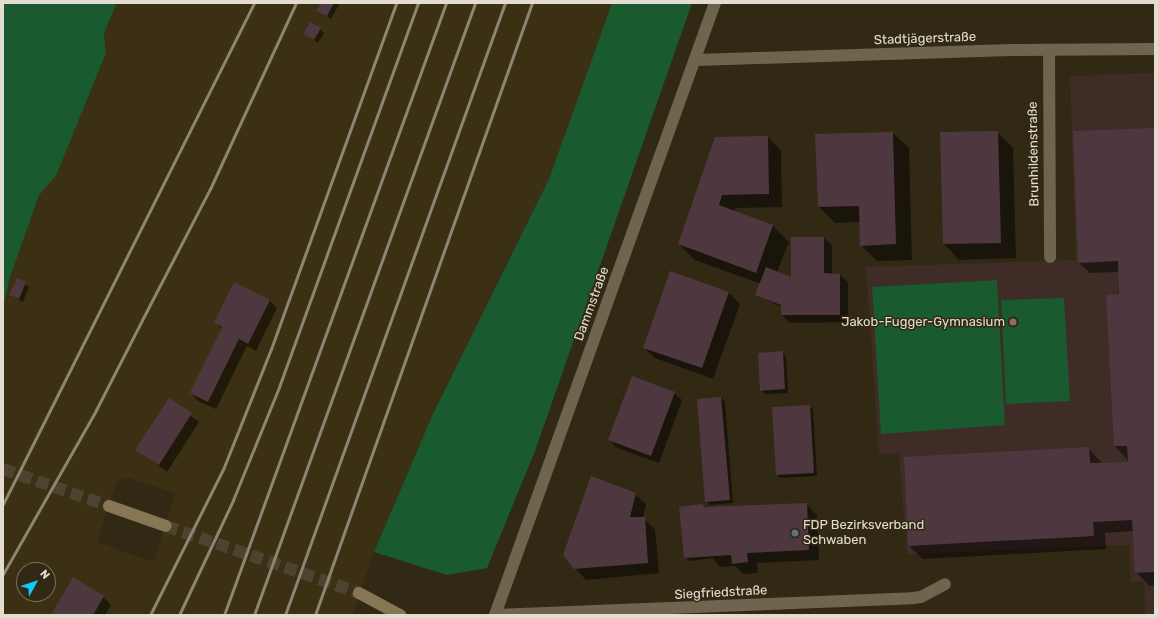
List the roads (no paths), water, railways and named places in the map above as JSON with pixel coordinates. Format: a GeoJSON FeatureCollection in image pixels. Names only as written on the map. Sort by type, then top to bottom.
{"type":"FeatureCollection","features":[{"type":"Feature","properties":{"kind":"street","name":"Dammstraße"},"geometry":{"type":"LineString","coordinates":[[495,615],[696,60],[715,3]]}},
{"type":"Feature","properties":{"kind":"street","name":"Stadtjägerstraße"},"geometry":{"type":"LineString","coordinates":[[696,60],[1049,50],[1155,49]]}},
{"type":"Feature","properties":{"kind":"street","name":"Brunhildenstraße"},"geometry":{"type":"LineString","coordinates":[[1049,50],[1050,257]]}},
{"type":"Feature","properties":{"kind":"street"},"geometry":{"type":"LineString","coordinates":[[109,506],[166,526]]}},
{"type":"Feature","properties":{"kind":"street","name":"Siegfriedstraße"},"geometry":{"type":"LineString","coordinates":[[495,615],[913,598],[921,597],[945,584]]}},
{"type":"Feature","properties":{"kind":"street"},"geometry":{"type":"LineString","coordinates":[[359,593],[400,615]]}},
{"type":"Feature","properties":{"kind":"tunnel"},"geometry":{"type":"LineString","coordinates":[[3,469],[109,506]]}},
{"type":"Feature","properties":{"kind":"tunnel"},"geometry":{"type":"LineString","coordinates":[[166,526],[359,593]]}},
{"type":"Feature","properties":{"kind":"railway"},"geometry":{"type":"LineString","coordinates":[[3,504],[254,3]]}},
{"type":"Feature","properties":{"kind":"railway"},"geometry":{"type":"LineString","coordinates":[[3,574],[96,410],[210,189],[296,3]]}},
{"type":"Feature","properties":{"kind":"railway"},"geometry":{"type":"LineString","coordinates":[[150,615],[224,467],[271,349],[396,3]]}},
{"type":"Feature","properties":{"kind":"railway"},"geometry":{"type":"LineString","coordinates":[[179,615],[233,500],[279,387],[418,3]]}},
{"type":"Feature","properties":{"kind":"railway"},"geometry":{"type":"LineString","coordinates":[[224,615],[446,3]]}},
{"type":"Feature","properties":{"kind":"railway"},"geometry":{"type":"LineString","coordinates":[[254,615],[475,3]]}},
{"type":"Feature","properties":{"kind":"railway"},"geometry":{"type":"LineString","coordinates":[[285,615],[505,3]]}},
{"type":"Feature","properties":{"kind":"railway"},"geometry":{"type":"LineString","coordinates":[[315,615],[532,3]]}},
{"type":"Feature","properties":{"kind":"place","name":"Jakob-Fugger-Gymnasium"},"geometry":{"type":"Point","coordinates":[1013,322]}},
{"type":"Feature","properties":{"kind":"place","name":"FDP Bezirksverband Schwaben"},"geometry":{"type":"Point","coordinates":[795,533]}}]}
